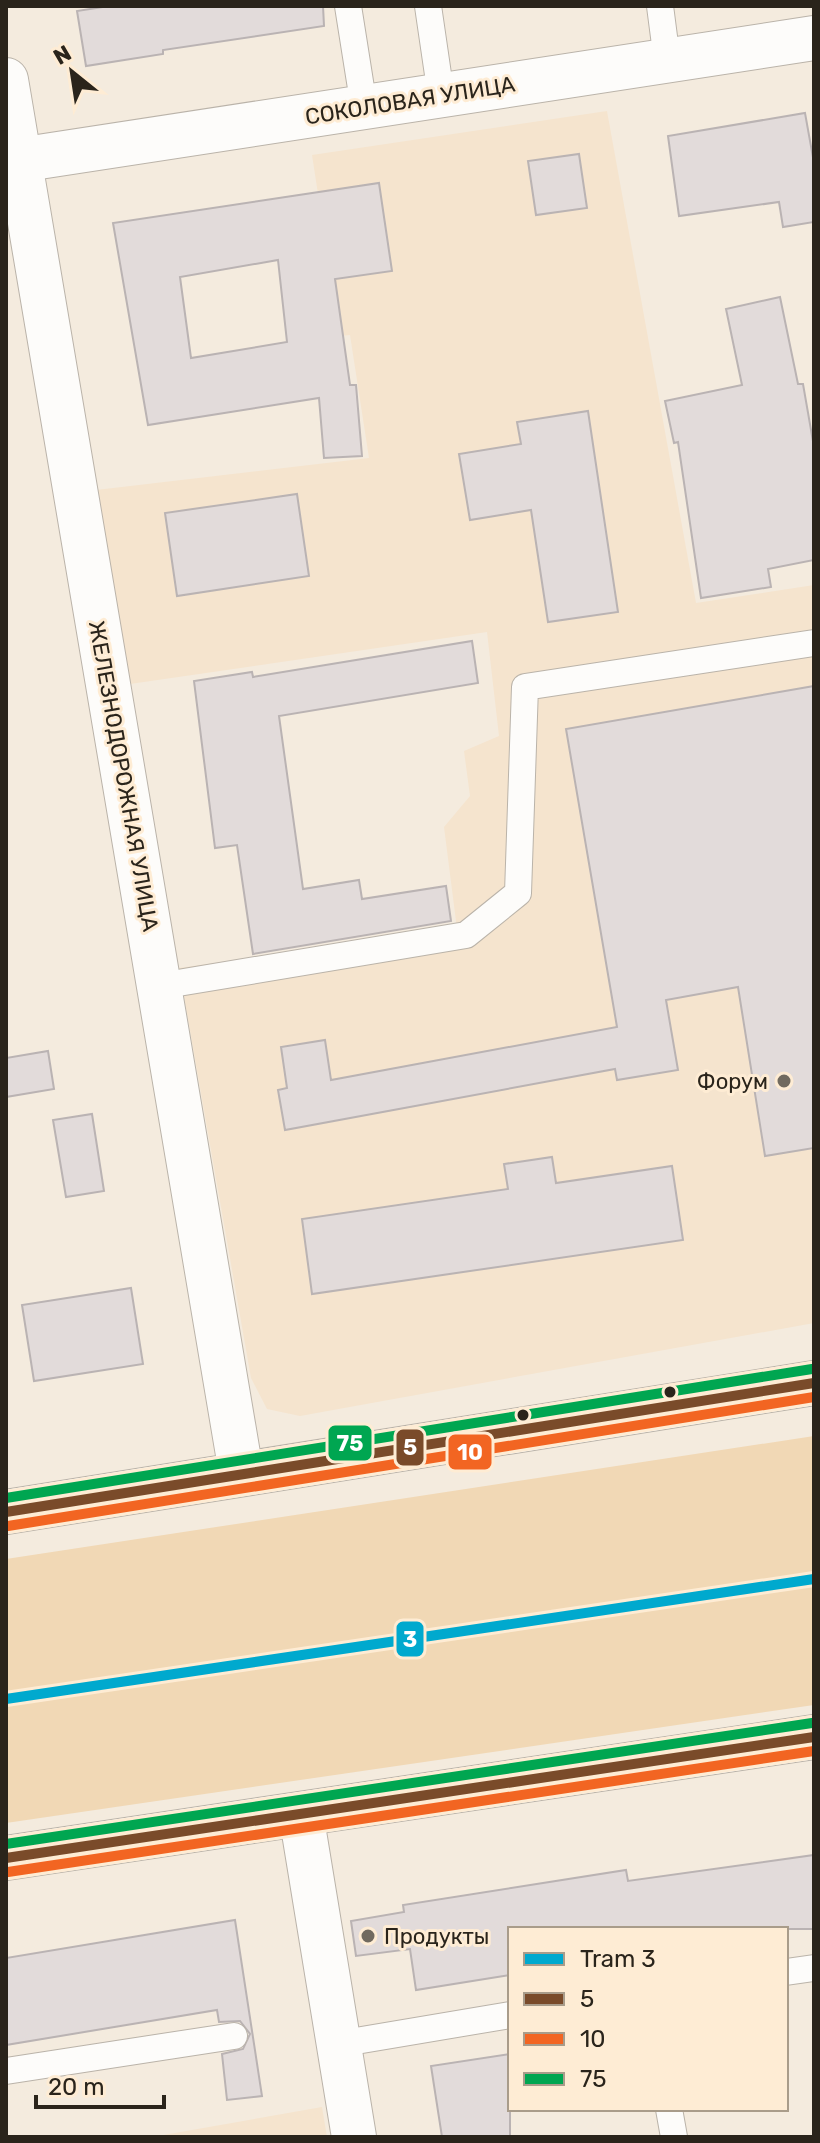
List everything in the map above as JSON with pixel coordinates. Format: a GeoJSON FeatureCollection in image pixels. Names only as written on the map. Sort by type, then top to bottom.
{"type":"FeatureCollection","features":[{"type":"Feature","properties":{"kind":"main road","name":"СОКОЛОВАЯ УЛИЦА"},"geometry":{"type":"LineString","coordinates":[[13,161],[814,38]]}},
{"type":"Feature","properties":{"kind":"main road","name":"ЖЕЛЕЗНОДОРОЖНАЯ УЛИЦА"},"geometry":{"type":"LineString","coordinates":[[6,80],[13,161],[160,986],[241,1472]]}},
{"type":"Feature","properties":{"kind":"main road"},"geometry":{"type":"LineString","coordinates":[[6,1512],[241,1472],[814,1383]]}},
{"type":"Feature","properties":{"kind":"main road"},"geometry":{"type":"LineString","coordinates":[[6,1858],[814,1737]]}},
{"type":"Feature","properties":{"kind":"main road"},"geometry":{"type":"LineString","coordinates":[[301,1814],[354,2137]]}},
{"type":"Feature","properties":{"kind":"lane"},"geometry":{"type":"LineString","coordinates":[[348,6],[364,107]]}},
{"type":"Feature","properties":{"kind":"lane"},"geometry":{"type":"LineString","coordinates":[[428,6],[441,95]]}},
{"type":"Feature","properties":{"kind":"lane"},"geometry":{"type":"LineString","coordinates":[[660,6],[667,60]]}},
{"type":"Feature","properties":{"kind":"lane"},"geometry":{"type":"LineString","coordinates":[[160,986],[466,935],[518,893],[525,687],[814,643]]}},
{"type":"Feature","properties":{"kind":"lane"},"geometry":{"type":"LineString","coordinates":[[788,1972],[814,1968]]}},
{"type":"Feature","properties":{"kind":"lane"},"geometry":{"type":"LineString","coordinates":[[338,2044],[508,2015]]}},
{"type":"Feature","properties":{"kind":"lane"},"geometry":{"type":"LineString","coordinates":[[6,2071],[234,2036]]}},
{"type":"Feature","properties":{"kind":"lane"},"geometry":{"type":"LineString","coordinates":[[669,2111],[674,2137]]}},
{"type":"Feature","properties":{"kind":"shaded area"},"geometry":{"type":"Polygon","coordinates":[[[607,111],[696,603],[814,585],[814,1323],[300,1416],[267,1409],[251,1378],[179,968],[457,929],[444,827],[470,796],[464,751],[499,736],[487,632],[130,684],[96,490],[369,458],[350,335],[340,336],[312,155],[607,111]]]}},
{"type":"Feature","properties":{"kind":"shaded area"},"geometry":{"type":"Polygon","coordinates":[[[814,1436],[814,1705],[6,1823],[6,1559],[814,1436]]]}},
{"type":"Feature","properties":{"kind":"shaded area"},"geometry":{"type":"Polygon","coordinates":[[[322,2107],[327,2137],[152,2137],[322,2107]]]}},
{"type":"Feature","properties":{"kind":"building"},"geometry":{"type":"Polygon","coordinates":[[[109,6],[323,6],[324,26],[163,50],[163,54],[86,66],[77,11],[109,6]]]}},
{"type":"Feature","properties":{"kind":"building"},"geometry":{"type":"Polygon","coordinates":[[[805,113],[814,163],[814,222],[783,227],[779,202],[679,216],[668,136],[805,113]]]}},
{"type":"Feature","properties":{"kind":"building"},"geometry":{"type":"Polygon","coordinates":[[[579,154],[587,208],[536,215],[528,161],[579,154]]]}},
{"type":"Feature","properties":{"kind":"building"},"geometry":{"type":"Polygon","coordinates":[[[379,183],[392,271],[335,279],[350,385],[356,385],[362,456],[324,458],[319,398],[148,425],[113,223],[379,183]],[[278,260],[180,277],[191,358],[287,342],[278,260]]]}},
{"type":"Feature","properties":{"kind":"building"},"geometry":{"type":"Polygon","coordinates":[[[780,297],[798,384],[803,384],[814,447],[814,560],[768,569],[771,587],[701,598],[678,442],[674,443],[665,401],[742,385],[726,309],[780,297]]]}},
{"type":"Feature","properties":{"kind":"building"},"geometry":{"type":"Polygon","coordinates":[[[588,411],[618,612],[548,622],[531,510],[470,520],[459,454],[521,444],[517,422],[588,411]]]}},
{"type":"Feature","properties":{"kind":"building"},"geometry":{"type":"Polygon","coordinates":[[[297,494],[309,576],[177,596],[165,513],[297,494]]]}},
{"type":"Feature","properties":{"kind":"building"},"geometry":{"type":"Polygon","coordinates":[[[472,641],[478,683],[279,716],[303,889],[359,880],[362,899],[446,886],[451,921],[253,954],[237,845],[215,848],[194,681],[252,672],[253,677],[472,641]]]}},
{"type":"Feature","properties":{"kind":"building"},"geometry":{"type":"Polygon","coordinates":[[[814,686],[814,1148],[765,1156],[738,987],[666,1000],[678,1070],[617,1080],[615,1069],[285,1130],[278,1090],[287,1088],[281,1047],[325,1040],[331,1080],[617,1027],[566,729],[814,686]]]}},
{"type":"Feature","properties":{"kind":"building"},"geometry":{"type":"Polygon","coordinates":[[[48,1051],[54,1089],[6,1097],[6,1058],[48,1051]]]}},
{"type":"Feature","properties":{"kind":"building"},"geometry":{"type":"Polygon","coordinates":[[[92,1114],[104,1191],[66,1197],[53,1120],[92,1114]]]}},
{"type":"Feature","properties":{"kind":"building"},"geometry":{"type":"Polygon","coordinates":[[[552,1157],[556,1183],[672,1166],[683,1240],[312,1294],[302,1219],[508,1189],[504,1164],[552,1157]]]}},
{"type":"Feature","properties":{"kind":"building"},"geometry":{"type":"Polygon","coordinates":[[[131,1288],[143,1364],[34,1381],[22,1305],[131,1288]]]}},
{"type":"Feature","properties":{"kind":"building"},"geometry":{"type":"Polygon","coordinates":[[[814,1855],[814,1929],[508,1927],[508,1975],[416,1990],[410,1949],[356,1956],[351,1921],[404,1912],[403,1905],[626,1870],[628,1881],[814,1855]]]}},
{"type":"Feature","properties":{"kind":"building"},"geometry":{"type":"Polygon","coordinates":[[[235,1920],[262,2096],[227,2100],[222,2054],[243,2049],[250,2034],[240,2021],[219,2022],[217,2010],[6,2045],[6,1958],[235,1920]]]}},
{"type":"Feature","properties":{"kind":"building"},"geometry":{"type":"Polygon","coordinates":[[[508,2054],[510,2137],[442,2137],[431,2066],[508,2054]]]}},
{"type":"Feature","properties":{"kind":"tram line","name":"3"},"geometry":{"type":"LineString","coordinates":[[6,1699],[814,1579]]}},
{"type":"Feature","properties":{"kind":"transit line","name":"75"},"geometry":{"type":"LineString","coordinates":[[6,1498],[812,1369]]}},
{"type":"Feature","properties":{"kind":"transit line","name":"5"},"geometry":{"type":"LineString","coordinates":[[6,1512],[814,1383]]}},
{"type":"Feature","properties":{"kind":"transit line","name":"10"},"geometry":{"type":"LineString","coordinates":[[8,1526],[814,1397]]}},
{"type":"Feature","properties":{"kind":"transit line","name":"75"},"geometry":{"type":"LineString","coordinates":[[6,1844],[812,1723]]}},
{"type":"Feature","properties":{"kind":"transit line","name":"5"},"geometry":{"type":"LineString","coordinates":[[6,1858],[814,1737]]}},
{"type":"Feature","properties":{"kind":"transit line","name":"10"},"geometry":{"type":"LineString","coordinates":[[8,1872],[814,1751]]}},
{"type":"Feature","properties":{"kind":"place","name":"Форум"},"geometry":{"type":"Point","coordinates":[784,1081]}},
{"type":"Feature","properties":{"kind":"place","name":"Продукты"},"geometry":{"type":"Point","coordinates":[368,1936]}}]}
